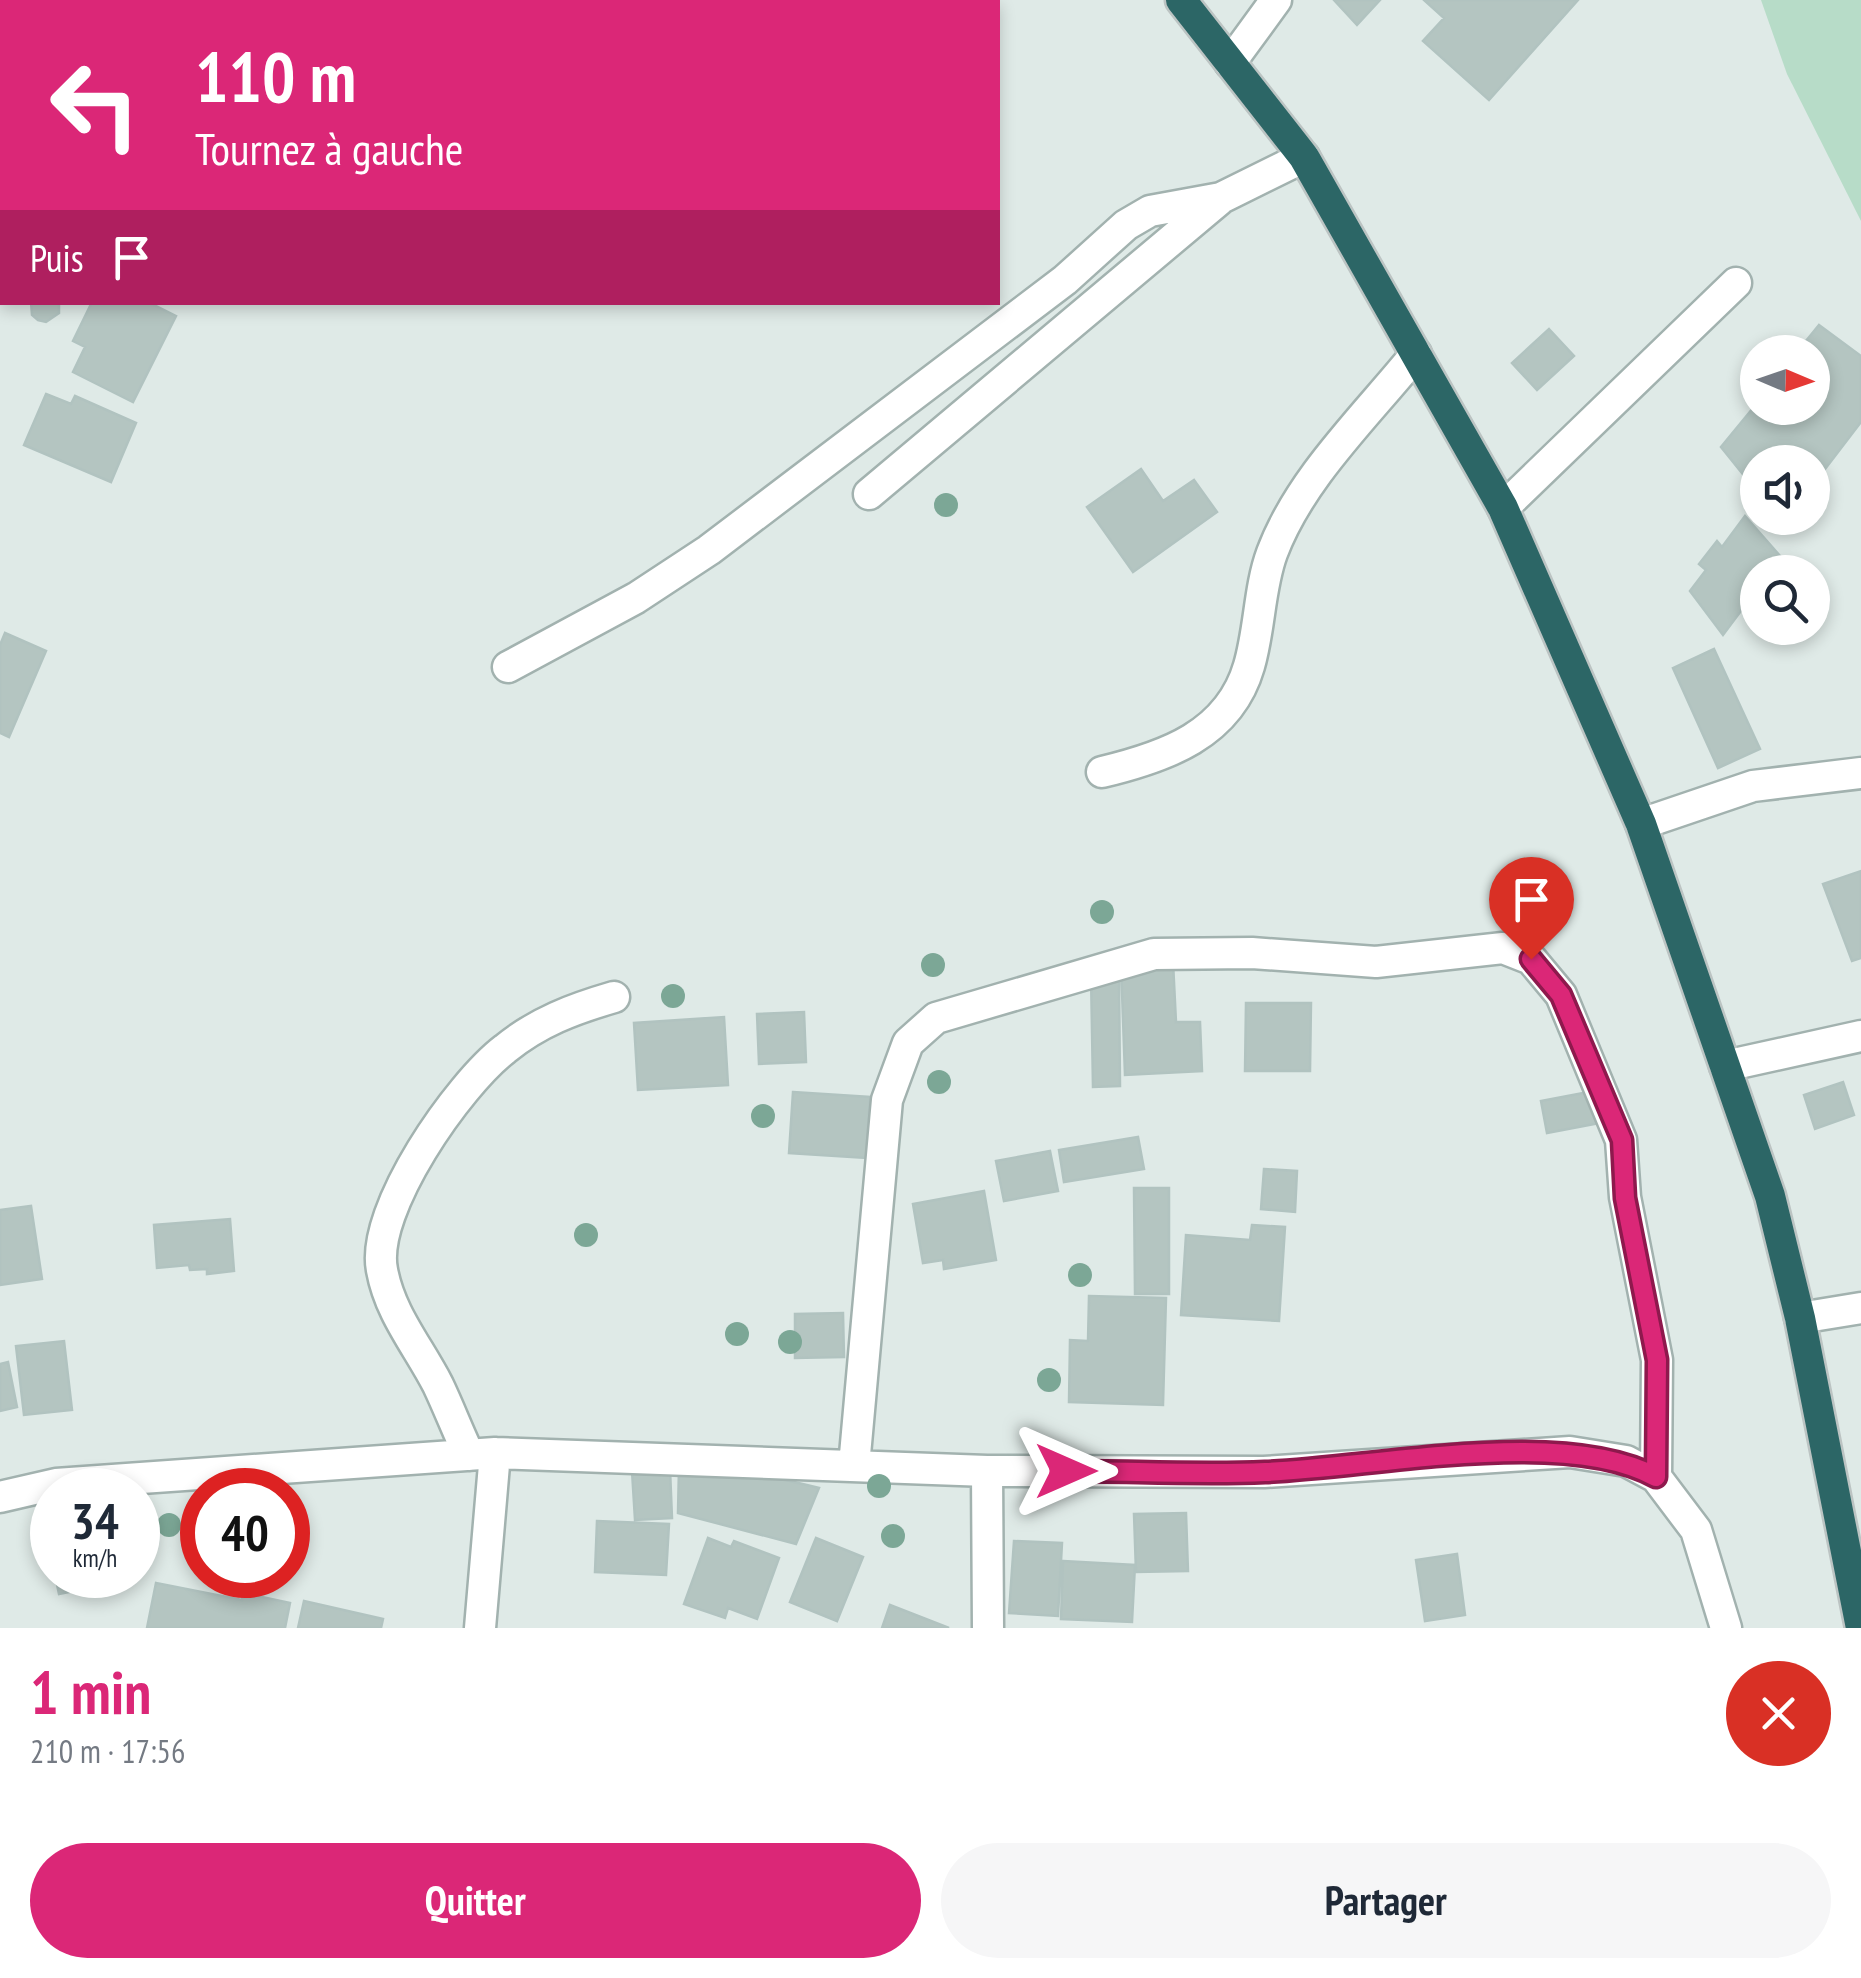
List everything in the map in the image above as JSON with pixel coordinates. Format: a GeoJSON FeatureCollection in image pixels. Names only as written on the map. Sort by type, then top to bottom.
{"type":"FeatureCollection","features":[{"type":"Feature","properties":{"kind":"highway"},"geometry":{"type":"LineString","coordinates":[[1181,0],[1304,157],[1504,508],[1640,824],[1770,1196],[1800,1318],[1860,1628]]}},
{"type":"Feature","properties":{"kind":"street"},"geometry":{"type":"LineString","coordinates":[[1230,63],[1276,0]]}},
{"type":"Feature","properties":{"kind":"street"},"geometry":{"type":"LineString","coordinates":[[869,494],[1222,198],[1304,157]]}},
{"type":"Feature","properties":{"kind":"street"},"geometry":{"type":"LineString","coordinates":[[508,667],[636,598],[709,550],[1065,280],[1126,225],[1150,211],[1222,198]]}},
{"type":"Feature","properties":{"kind":"street"},"geometry":{"type":"LineString","coordinates":[[1504,508],[1736,283]]}},
{"type":"Feature","properties":{"kind":"street"},"geometry":{"type":"LineString","coordinates":[[1102,772],[1161,758],[1219,722],[1248,669],[1272,553],[1304,493],[1416,354]]}},
{"type":"Feature","properties":{"kind":"street"},"geometry":{"type":"LineString","coordinates":[[1640,824],[1753,786],[1861,773]]}},
{"type":"Feature","properties":{"kind":"street"},"geometry":{"type":"LineString","coordinates":[[854,1466],[887,1100],[908,1043],[936,1018],[1154,954],[1252,953],[1376,962],[1502,948],[1531,959],[1561,995],[1622,1140],[1625,1198],[1657,1360],[1656,1477]]}},
{"type":"Feature","properties":{"kind":"street"},"geometry":{"type":"LineString","coordinates":[[480,1628],[482,1454],[392,1308],[380,1265],[387,1226],[408,1177],[451,1106],[502,1050],[555,1015],[614,997]]}},
{"type":"Feature","properties":{"kind":"street"},"geometry":{"type":"LineString","coordinates":[[1725,1066],[1861,1036]]}},
{"type":"Feature","properties":{"kind":"street"},"geometry":{"type":"LineString","coordinates":[[1800,1318],[1861,1308]]}},
{"type":"Feature","properties":{"kind":"street"},"geometry":{"type":"LineString","coordinates":[[0,1497],[56,1484],[482,1454],[987,1470],[1264,1472],[1570,1452],[1626,1461],[1656,1477],[1696,1530],[1726,1628]]}},
{"type":"Feature","properties":{"kind":"street"},"geometry":{"type":"LineString","coordinates":[[987,1470],[988,1628]]}},
{"type":"Feature","properties":{"kind":"green space"},"geometry":{"type":"Polygon","coordinates":[[[1761,0],[1861,0],[1861,221],[1787,74],[1761,0]]]}},
{"type":"Feature","properties":{"kind":"building"},"geometry":{"type":"Polygon","coordinates":[[[1334,0],[1380,0],[1357,25],[1334,0]]]}},
{"type":"Feature","properties":{"kind":"building"},"geometry":{"type":"Polygon","coordinates":[[[1424,0],[1578,0],[1489,100],[1423,41],[1444,18],[1424,0]]]}},
{"type":"Feature","properties":{"kind":"building"},"geometry":{"type":"Polygon","coordinates":[[[31,305],[59,305],[59,313],[46,322],[32,315],[31,305]]]}},
{"type":"Feature","properties":{"kind":"building"},"geometry":{"type":"Polygon","coordinates":[[[91,305],[154,305],[176,316],[133,402],[73,372],[85,347],[73,341],[91,305]]]}},
{"type":"Feature","properties":{"kind":"building"},"geometry":{"type":"Polygon","coordinates":[[[1819,325],[1861,356],[1861,422],[1830,462],[1830,445],[1740,445],[1740,471],[1721,447],[1740,424],[1830,425],[1830,335],[1811,335],[1819,325]]]}},
{"type":"Feature","properties":{"kind":"building"},"geometry":{"type":"Polygon","coordinates":[[[1549,329],[1574,356],[1537,390],[1512,363],[1549,329]]]}},
{"type":"Feature","properties":{"kind":"building"},"geometry":{"type":"Polygon","coordinates":[[[46,394],[71,404],[75,396],[136,423],[111,482],[24,445],[46,394]]]}},
{"type":"Feature","properties":{"kind":"building"},"geometry":{"type":"Polygon","coordinates":[[[1141,469],[1163,501],[1194,480],[1217,512],[1133,572],[1087,507],[1141,469]]]}},
{"type":"Feature","properties":{"kind":"building"},"geometry":{"type":"Polygon","coordinates":[[[1740,523],[1740,535],[1762,535],[1779,555],[1740,555],[1740,612],[1723,635],[1690,591],[1706,570],[1699,564],[1717,541],[1722,547],[1740,523]]]}},
{"type":"Feature","properties":{"kind":"building"},"geometry":{"type":"Polygon","coordinates":[[[5,633],[46,651],[9,737],[0,733],[0,645],[5,633]]]}},
{"type":"Feature","properties":{"kind":"building"},"geometry":{"type":"Polygon","coordinates":[[[1714,649],[1760,749],[1718,768],[1673,668],[1714,649]]]}},
{"type":"Feature","properties":{"kind":"building"},"geometry":{"type":"Polygon","coordinates":[[[1861,871],[1861,958],[1852,961],[1823,884],[1861,871]]]}},
{"type":"Feature","properties":{"kind":"building"},"geometry":{"type":"Polygon","coordinates":[[[1173,962],[1176,1022],[1200,1022],[1202,1071],[1125,1075],[1121,964],[1173,962]]]}},
{"type":"Feature","properties":{"kind":"building"},"geometry":{"type":"Polygon","coordinates":[[[1091,975],[1119,975],[1120,1086],[1093,1087],[1091,975]]]}},
{"type":"Feature","properties":{"kind":"building"},"geometry":{"type":"Polygon","coordinates":[[[1246,1003],[1311,1003],[1310,1071],[1245,1071],[1246,1003]]]}},
{"type":"Feature","properties":{"kind":"building"},"geometry":{"type":"Polygon","coordinates":[[[804,1012],[806,1062],[759,1064],[757,1014],[804,1012]]]}},
{"type":"Feature","properties":{"kind":"building"},"geometry":{"type":"Polygon","coordinates":[[[724,1017],[728,1085],[638,1090],[634,1023],[724,1017]]]}},
{"type":"Feature","properties":{"kind":"building"},"geometry":{"type":"Polygon","coordinates":[[[1843,1082],[1854,1115],[1815,1129],[1804,1095],[1843,1082]]]}},
{"type":"Feature","properties":{"kind":"building"},"geometry":{"type":"Polygon","coordinates":[[[1599,1090],[1605,1122],[1547,1133],[1541,1101],[1599,1090]]]}},
{"type":"Feature","properties":{"kind":"building"},"geometry":{"type":"Polygon","coordinates":[[[793,1092],[870,1097],[866,1158],[789,1153],[793,1092]]]}},
{"type":"Feature","properties":{"kind":"building"},"geometry":{"type":"Polygon","coordinates":[[[1138,1137],[1144,1169],[1064,1182],[1059,1150],[1138,1137]]]}},
{"type":"Feature","properties":{"kind":"building"},"geometry":{"type":"Polygon","coordinates":[[[1050,1151],[1058,1191],[1004,1201],[996,1161],[1050,1151]]]}},
{"type":"Feature","properties":{"kind":"building"},"geometry":{"type":"Polygon","coordinates":[[[1264,1169],[1297,1171],[1295,1212],[1261,1209],[1264,1169]]]}},
{"type":"Feature","properties":{"kind":"building"},"geometry":{"type":"Polygon","coordinates":[[[1134,1188],[1169,1188],[1169,1294],[1135,1294],[1134,1188]]]}},
{"type":"Feature","properties":{"kind":"building"},"geometry":{"type":"Polygon","coordinates":[[[984,1191],[996,1260],[944,1269],[943,1260],[923,1263],[913,1204],[984,1191]]]}},
{"type":"Feature","properties":{"kind":"building"},"geometry":{"type":"Polygon","coordinates":[[[31,1206],[42,1279],[0,1285],[0,1210],[31,1206]]]}},
{"type":"Feature","properties":{"kind":"building"},"geometry":{"type":"Polygon","coordinates":[[[230,1219],[234,1271],[207,1274],[207,1269],[190,1270],[189,1265],[157,1268],[154,1225],[230,1219]]]}},
{"type":"Feature","properties":{"kind":"building"},"geometry":{"type":"Polygon","coordinates":[[[1252,1225],[1285,1227],[1279,1321],[1181,1315],[1186,1235],[1250,1240],[1252,1225]]]}},
{"type":"Feature","properties":{"kind":"building"},"geometry":{"type":"Polygon","coordinates":[[[1089,1296],[1166,1298],[1163,1405],[1069,1402],[1070,1340],[1088,1341],[1089,1296]]]}},
{"type":"Feature","properties":{"kind":"building"},"geometry":{"type":"Polygon","coordinates":[[[843,1313],[844,1357],[795,1358],[795,1314],[843,1313]]]}},
{"type":"Feature","properties":{"kind":"building"},"geometry":{"type":"Polygon","coordinates":[[[64,1341],[72,1410],[24,1415],[16,1346],[64,1341]]]}},
{"type":"Feature","properties":{"kind":"building"},"geometry":{"type":"Polygon","coordinates":[[[8,1362],[17,1407],[0,1411],[0,1364],[8,1362]]]}},
{"type":"Feature","properties":{"kind":"building"},"geometry":{"type":"Polygon","coordinates":[[[679,1467],[748,1471],[819,1488],[796,1544],[678,1513],[679,1467]]]}},
{"type":"Feature","properties":{"kind":"building"},"geometry":{"type":"Polygon","coordinates":[[[670,1469],[672,1518],[635,1520],[632,1471],[670,1469]]]}},
{"type":"Feature","properties":{"kind":"building"},"geometry":{"type":"Polygon","coordinates":[[[1186,1513],[1188,1571],[1136,1572],[1134,1514],[1186,1513]]]}},
{"type":"Feature","properties":{"kind":"building"},"geometry":{"type":"Polygon","coordinates":[[[597,1521],[669,1524],[666,1575],[595,1572],[597,1521]]]}},
{"type":"Feature","properties":{"kind":"building"},"geometry":{"type":"Polygon","coordinates":[[[708,1538],[731,1547],[734,1541],[779,1558],[757,1619],[728,1608],[725,1618],[684,1604],[708,1538]]]}},
{"type":"Feature","properties":{"kind":"building"},"geometry":{"type":"Polygon","coordinates":[[[816,1538],[863,1557],[837,1621],[790,1602],[816,1538]]]}},
{"type":"Feature","properties":{"kind":"building"},"geometry":{"type":"Polygon","coordinates":[[[1014,1541],[1062,1543],[1058,1616],[1009,1613],[1014,1541]]]}},
{"type":"Feature","properties":{"kind":"building"},"geometry":{"type":"Polygon","coordinates":[[[1457,1554],[1465,1615],[1425,1621],[1416,1560],[1457,1554]]]}},
{"type":"Feature","properties":{"kind":"building"},"geometry":{"type":"Polygon","coordinates":[[[1063,1561],[1135,1565],[1132,1622],[1061,1619],[1063,1561]]]}},
{"type":"Feature","properties":{"kind":"building"},"geometry":{"type":"Polygon","coordinates":[[[160,1584],[180,1588],[180,1598],[266,1598],[290,1603],[285,1628],[147,1628],[153,1598],[160,1598],[160,1584]]]}},
{"type":"Feature","properties":{"kind":"building"},"geometry":{"type":"Polygon","coordinates":[[[304,1601],[383,1619],[381,1628],[298,1628],[304,1601]]]}},
{"type":"Feature","properties":{"kind":"building"},"geometry":{"type":"Polygon","coordinates":[[[890,1605],[949,1628],[882,1628],[890,1605]]]}},
{"type":"Feature","properties":{"kind":"route"},"geometry":{"type":"LineString","coordinates":[[1066,1471],[1264,1472],[1521,1452],[1570,1452],[1626,1461],[1656,1477],[1657,1360],[1625,1198],[1622,1140],[1561,995],[1531,959]]}}]}
